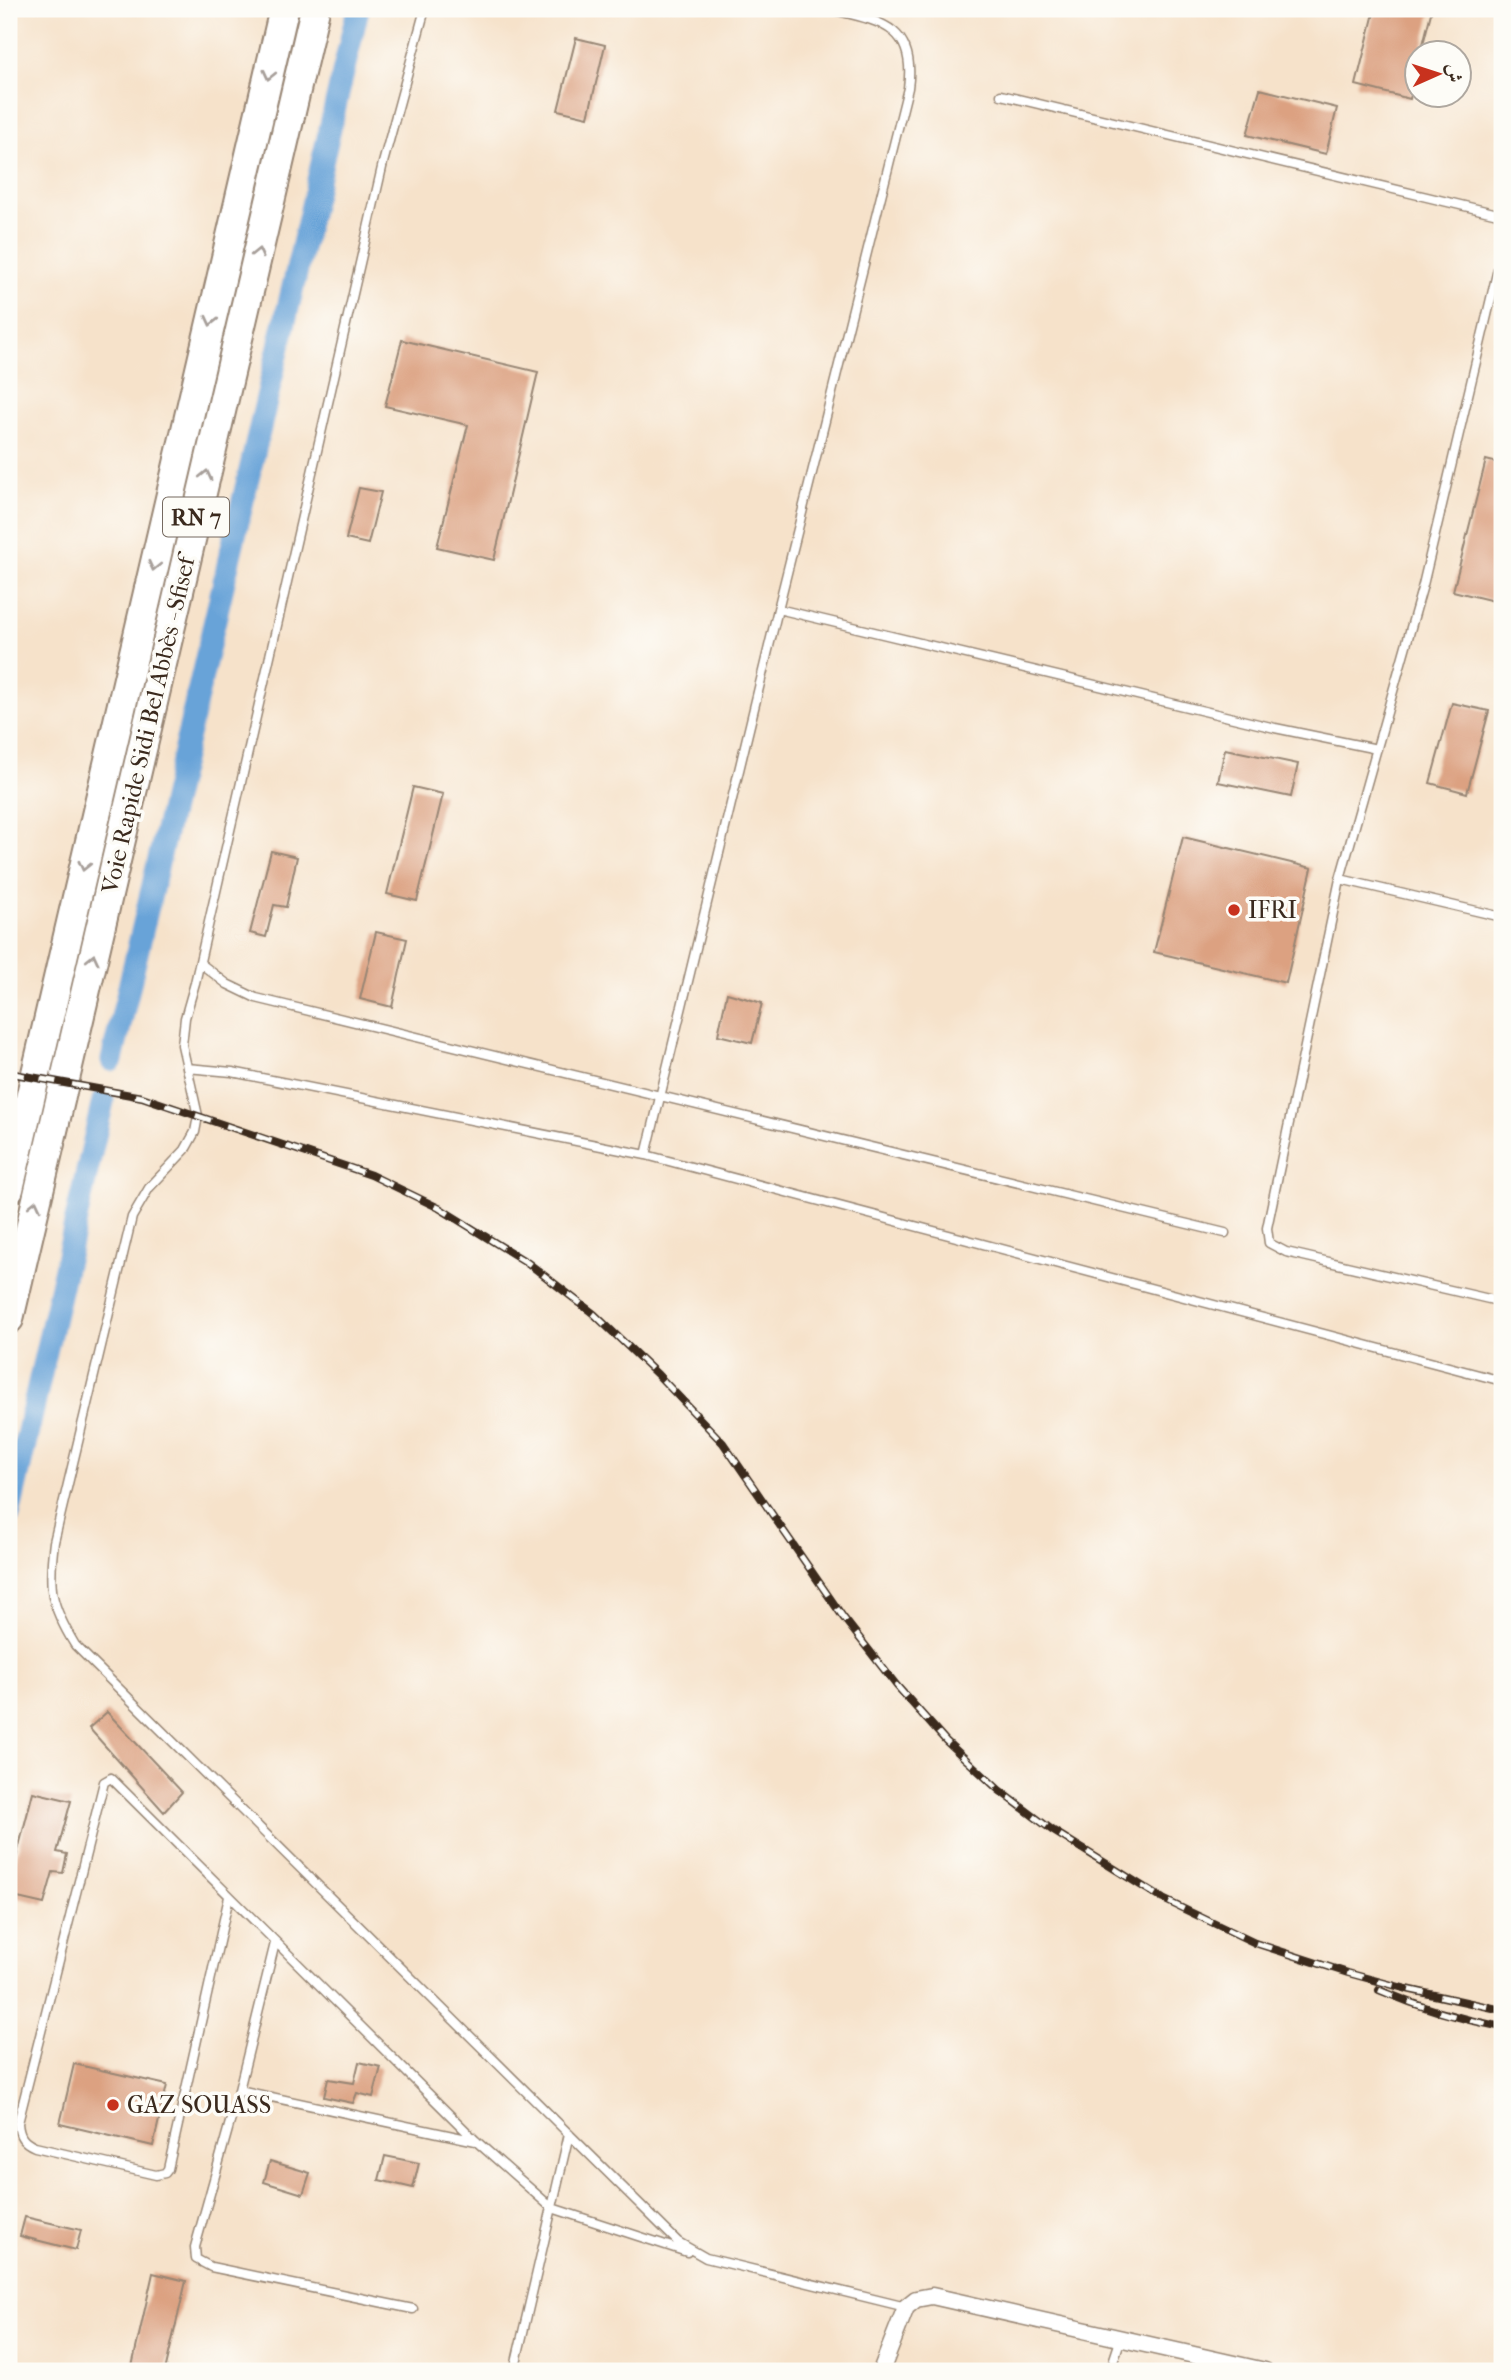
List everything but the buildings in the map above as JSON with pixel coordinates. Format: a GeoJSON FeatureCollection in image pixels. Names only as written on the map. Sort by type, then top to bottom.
{"type":"FeatureCollection","features":[{"type":"Feature","properties":{"kind":"highway","name":"Voie Rapide Sidi Bel Abbès - Sfisef"},"geometry":{"type":"LineString","coordinates":[[9,1189],[284,9]]}},
{"type":"Feature","properties":{"kind":"highway","name":"Voie Rapide Sidi Bel Abbès - Sfisef"},"geometry":{"type":"LineString","coordinates":[[9,1319],[315,9]]}},
{"type":"Feature","properties":{"kind":"street"},"geometry":{"type":"LineString","coordinates":[[881,2371],[906,2307],[916,2299],[932,2296],[1265,2371]]}},
{"type":"Feature","properties":{"kind":"lane"},"geometry":{"type":"LineString","coordinates":[[425,9],[380,176],[200,964],[185,1018],[182,1045],[198,1116],[195,1132],[185,1150],[149,1188],[132,1217],[54,1542],[50,1576],[53,1601],[61,1622],[75,1645],[678,2242],[706,2258]]}},
{"type":"Feature","properties":{"kind":"lane"},"geometry":{"type":"LineString","coordinates":[[646,1155],[908,88],[911,68],[906,46],[892,29],[870,19],[829,9]]}},
{"type":"Feature","properties":{"kind":"lane"},"geometry":{"type":"LineString","coordinates":[[1001,95],[1502,215]]}},
{"type":"Feature","properties":{"kind":"lane"},"geometry":{"type":"LineString","coordinates":[[1502,252],[1423,585],[1340,879],[1267,1228],[1269,1243],[1286,1252],[1502,1302]]}},
{"type":"Feature","properties":{"kind":"lane"},"geometry":{"type":"LineString","coordinates":[[778,610],[1377,750]]}},
{"type":"Feature","properties":{"kind":"lane"},"geometry":{"type":"LineString","coordinates":[[1340,879],[1502,917]]}},
{"type":"Feature","properties":{"kind":"lane"},"geometry":{"type":"LineString","coordinates":[[200,964],[227,984],[256,998],[1225,1233]]}},
{"type":"Feature","properties":{"kind":"lane"},"geometry":{"type":"LineString","coordinates":[[187,1068],[232,1072],[646,1155],[1502,1381]]}},
{"type":"Feature","properties":{"kind":"lane"},"geometry":{"type":"LineString","coordinates":[[229,1897],[165,2173],[156,2175],[35,2147],[23,2140],[18,2123],[105,1780],[111,1778],[476,2141],[552,2208],[706,2258],[906,2307]]}},
{"type":"Feature","properties":{"kind":"lane"},"geometry":{"type":"LineString","coordinates":[[275,1943],[239,2090],[195,2247],[195,2259],[211,2267],[413,2309]]}},
{"type":"Feature","properties":{"kind":"lane"},"geometry":{"type":"LineString","coordinates":[[239,2090],[476,2141]]}},
{"type":"Feature","properties":{"kind":"lane"},"geometry":{"type":"LineString","coordinates":[[514,2371],[569,2134]]}},
{"type":"Feature","properties":{"kind":"lane"},"geometry":{"type":"LineString","coordinates":[[1110,2371],[1121,2338]]}},
{"type":"Feature","properties":{"kind":"waterway"},"geometry":{"type":"LineString","coordinates":[[112,1060],[358,9]]}},
{"type":"Feature","properties":{"kind":"waterway"},"geometry":{"type":"LineString","coordinates":[[9,1515],[103,1101]]}},
{"type":"Feature","properties":{"kind":"railway"},"geometry":{"type":"LineString","coordinates":[[9,1073],[142,1097],[371,1175],[439,1208],[528,1263],[594,1314],[658,1375],[723,1443],[843,1617],[897,1686],[946,1741],[999,1790],[1052,1830],[1163,1899],[1255,1943],[1348,1973],[1502,2010]]}},
{"type":"Feature","properties":{"kind":"railway"},"geometry":{"type":"LineString","coordinates":[[1379,1990],[1439,2012],[1502,2027]]}},
{"type":"Feature","properties":{"kind":"place","name":"IFRI"},"geometry":{"type":"Point","coordinates":[1234,910]}},
{"type":"Feature","properties":{"kind":"place","name":"GAZ SOUASS"},"geometry":{"type":"Point","coordinates":[113,2105]}}]}
